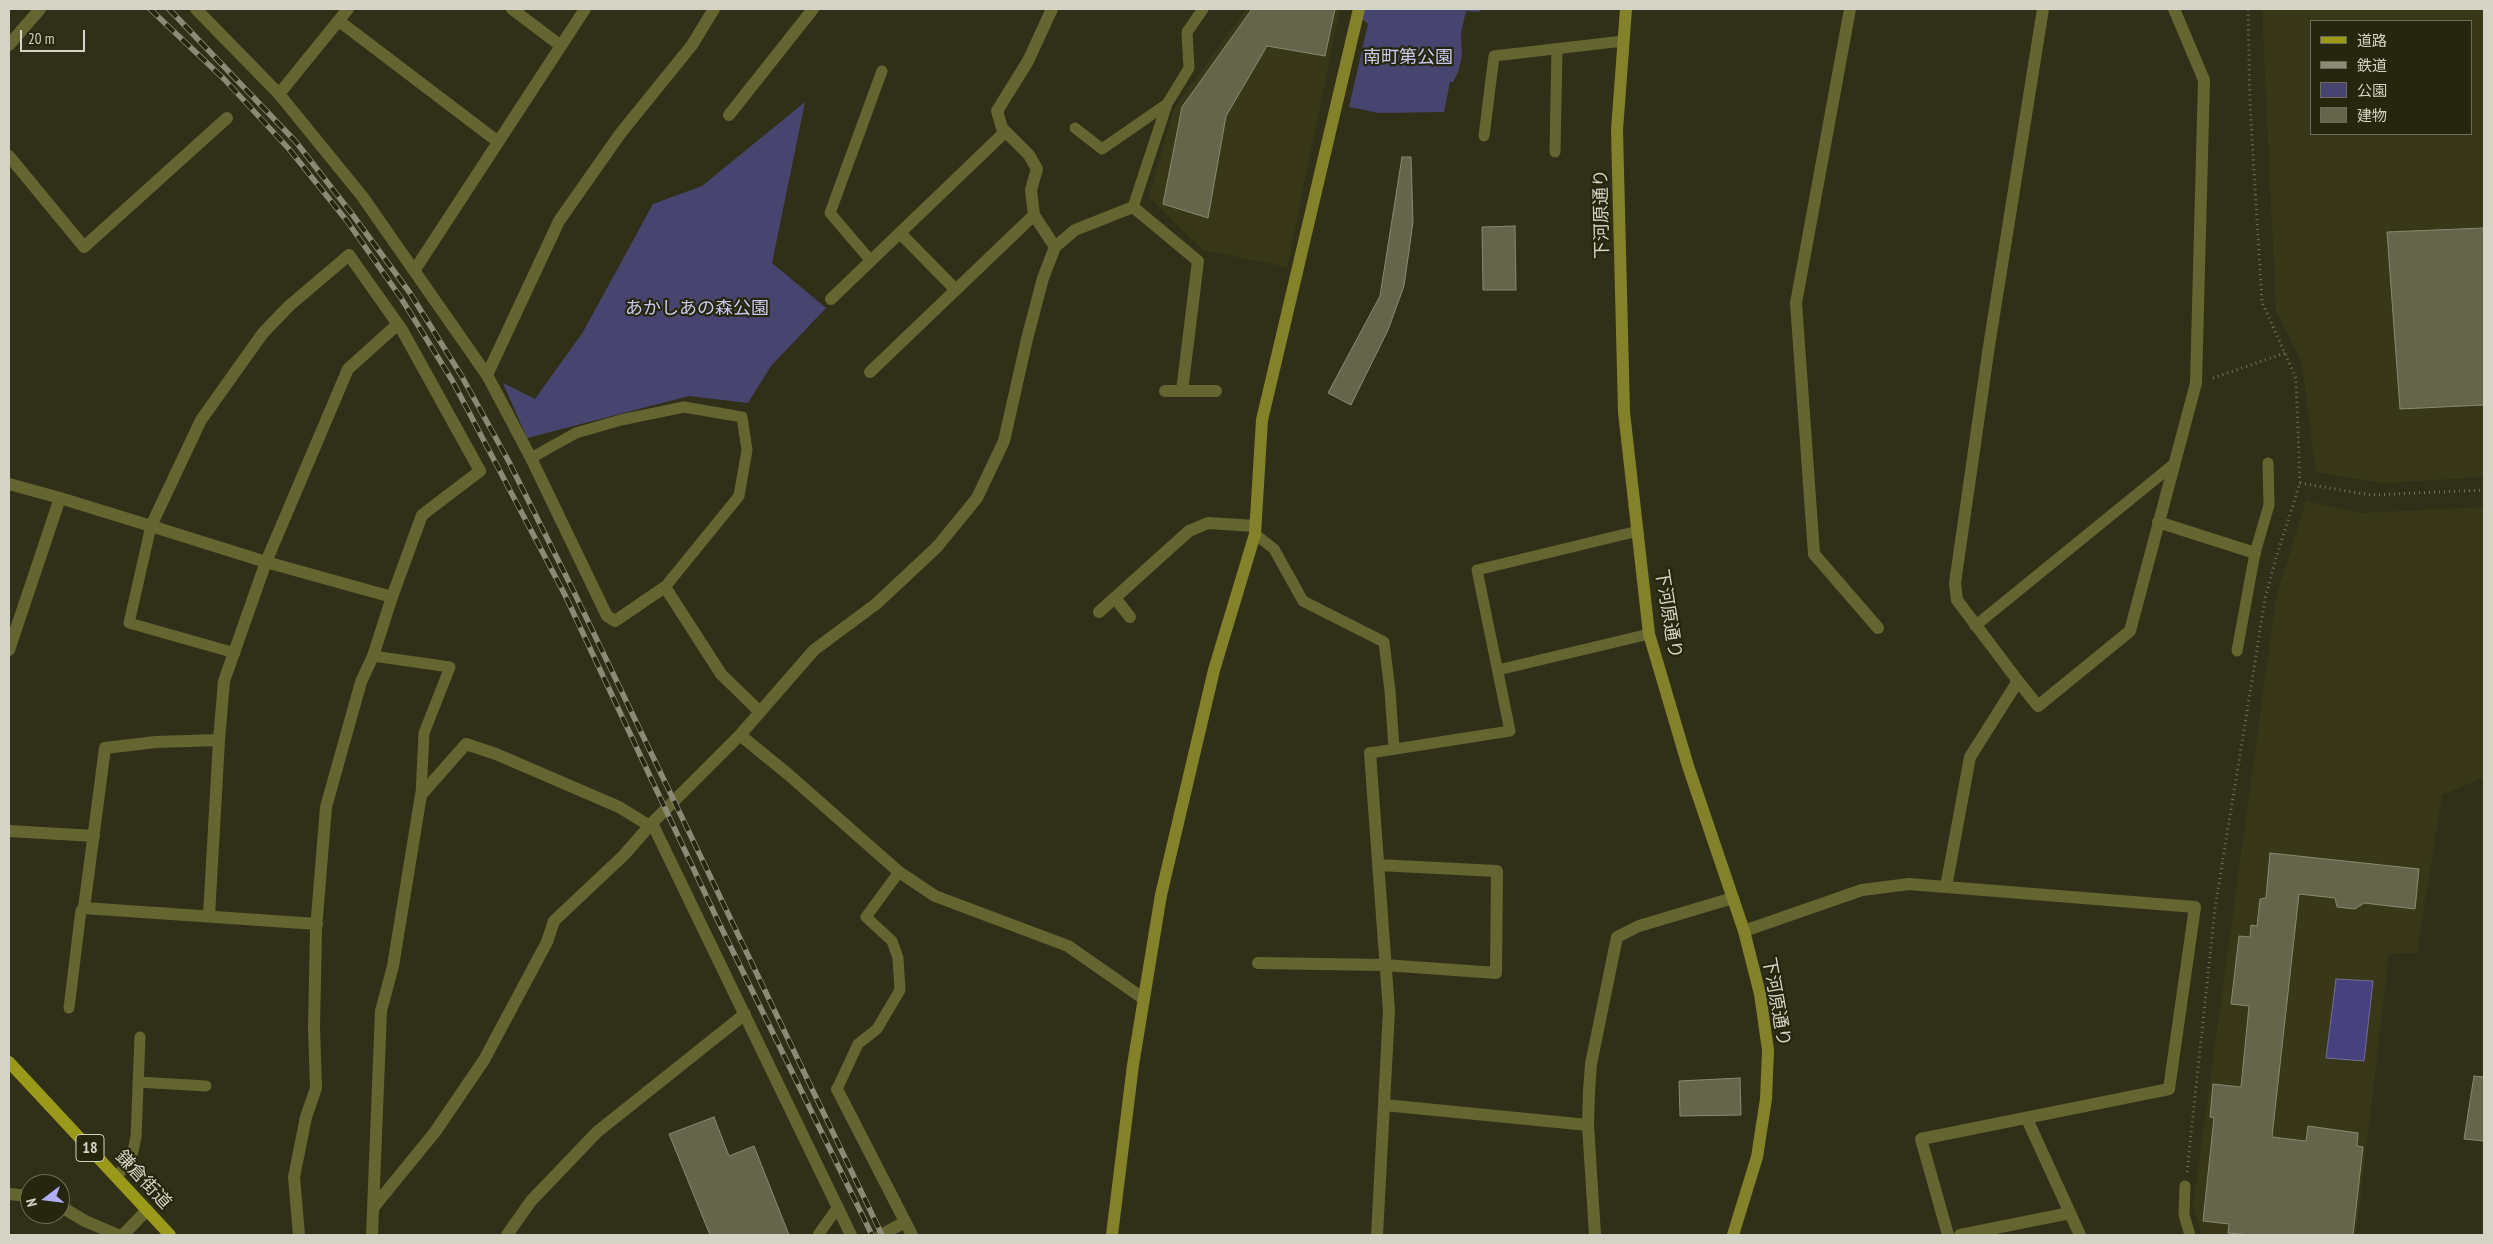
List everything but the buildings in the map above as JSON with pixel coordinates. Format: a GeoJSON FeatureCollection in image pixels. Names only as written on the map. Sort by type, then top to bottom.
{"type":"FeatureCollection","features":[{"type":"Feature","properties":{"kind":"main road","name":"鎌倉街道"},"geometry":{"type":"LineString","coordinates":[[9,1062],[170,1235]]}},
{"type":"Feature","properties":{"kind":"street"},"geometry":{"type":"LineString","coordinates":[[9,46],[40,9]]}},
{"type":"Feature","properties":{"kind":"street"},"geometry":{"type":"LineString","coordinates":[[196,9],[279,94],[362,196],[487,375],[531,458],[607,616],[616,621],[665,587],[720,674],[760,712]]}},
{"type":"Feature","properties":{"kind":"street"},"geometry":{"type":"LineString","coordinates":[[279,94],[348,9]]}},
{"type":"Feature","properties":{"kind":"street"},"geometry":{"type":"LineString","coordinates":[[512,9],[561,46]]}},
{"type":"Feature","properties":{"kind":"street"},"geometry":{"type":"LineString","coordinates":[[414,272],[497,141],[585,9]]}},
{"type":"Feature","properties":{"kind":"street"},"geometry":{"type":"LineString","coordinates":[[487,375],[559,221],[620,134],[692,45],[714,9]]}},
{"type":"Feature","properties":{"kind":"street"},"geometry":{"type":"LineString","coordinates":[[729,115],[813,9]]}},
{"type":"Feature","properties":{"kind":"street"},"geometry":{"type":"LineString","coordinates":[[1052,9],[1028,61],[997,111],[1002,128],[1029,155],[1037,169],[1031,190],[1034,215],[1055,247]]}},
{"type":"Feature","properties":{"kind":"street"},"geometry":{"type":"LineString","coordinates":[[1112,1235],[1132,1074],[1161,895],[1214,670],[1255,530],[1262,420],[1359,9]]}},
{"type":"Feature","properties":{"kind":"street","name":"下河原通り"},"geometry":{"type":"LineString","coordinates":[[1626,9],[1617,130],[1624,412],[1649,634],[1685,757],[1744,931],[1760,994],[1768,1050],[1766,1099],[1757,1157],[1733,1235]]}},
{"type":"Feature","properties":{"kind":"street"},"geometry":{"type":"LineString","coordinates":[[1850,9],[1796,303],[1814,554],[1878,628]]}},
{"type":"Feature","properties":{"kind":"street"},"geometry":{"type":"LineString","coordinates":[[2043,9],[1991,336],[1955,583],[1956,600],[1974,626],[2038,706],[2130,632],[2196,384],[2204,80],[2174,9]]}},
{"type":"Feature","properties":{"kind":"street"},"geometry":{"type":"LineString","coordinates":[[339,21],[497,141]]}},
{"type":"Feature","properties":{"kind":"street"},"geometry":{"type":"LineString","coordinates":[[9,156],[84,247],[227,118]]}},
{"type":"Feature","properties":{"kind":"street"},"geometry":{"type":"LineString","coordinates":[[831,299],[1006,132]]}},
{"type":"Feature","properties":{"kind":"street"},"geometry":{"type":"LineString","coordinates":[[373,1208],[434,1132],[484,1060],[547,942],[554,921],[624,855],[651,824],[740,735],[814,650],[876,604],[937,546],[976,498],[1004,441],[1043,278],[1055,247],[1075,230],[1133,207],[1198,261],[1182,391]]}},
{"type":"Feature","properties":{"kind":"street"},"geometry":{"type":"LineString","coordinates":[[870,372],[1034,215]]}},
{"type":"Feature","properties":{"kind":"street"},"geometry":{"type":"LineString","coordinates":[[900,233],[956,290]]}},
{"type":"Feature","properties":{"kind":"street"},"geometry":{"type":"LineString","coordinates":[[151,526],[201,420],[263,333],[289,306],[349,255],[398,324],[480,471],[422,515],[373,656],[361,682],[326,807],[317,924],[314,1028],[316,1088],[306,1117],[294,1178],[300,1235]]}},
{"type":"Feature","properties":{"kind":"street"},"geometry":{"type":"LineString","coordinates":[[209,916],[224,681],[266,562],[348,369],[398,324]]}},
{"type":"Feature","properties":{"kind":"street"},"geometry":{"type":"LineString","coordinates":[[1166,391],[1216,390]]}},
{"type":"Feature","properties":{"kind":"street"},"geometry":{"type":"LineString","coordinates":[[9,484],[266,562],[392,597]]}},
{"type":"Feature","properties":{"kind":"street"},"geometry":{"type":"LineString","coordinates":[[9,650],[60,498]]}},
{"type":"Feature","properties":{"kind":"street"},"geometry":{"type":"LineString","coordinates":[[2158,522],[2255,553]]}},
{"type":"Feature","properties":{"kind":"street"},"geometry":{"type":"LineString","coordinates":[[1099,612],[1189,531],[1208,523],[1255,530]]}},
{"type":"Feature","properties":{"kind":"street"},"geometry":{"type":"LineString","coordinates":[[1115,598],[1130,617]]}},
{"type":"Feature","properties":{"kind":"street"},"geometry":{"type":"LineString","coordinates":[[1946,887],[1970,757],[2018,681]]}},
{"type":"Feature","properties":{"kind":"street"},"geometry":{"type":"LineString","coordinates":[[740,735],[789,775],[899,872],[934,896],[1068,946],[1144,999]]}},
{"type":"Feature","properties":{"kind":"street"},"geometry":{"type":"LineString","coordinates":[[219,740],[156,742],[105,748],[84,908],[317,924]]}},
{"type":"Feature","properties":{"kind":"street"},"geometry":{"type":"LineString","coordinates":[[372,1235],[381,1011],[393,966],[421,795],[466,744],[496,754],[619,807],[651,824],[851,1235]]}},
{"type":"Feature","properties":{"kind":"street"},"geometry":{"type":"LineString","coordinates":[[1370,753],[1389,1012],[1377,1235]]}},
{"type":"Feature","properties":{"kind":"street"},"geometry":{"type":"LineString","coordinates":[[9,831],[94,836]]}},
{"type":"Feature","properties":{"kind":"street"},"geometry":{"type":"LineString","coordinates":[[1258,963],[1385,965],[1496,973],[1497,871],[1378,865]]}},
{"type":"Feature","properties":{"kind":"street"},"geometry":{"type":"LineString","coordinates":[[1744,931],[1862,890],[1909,884],[2195,907],[2169,1089],[1921,1139],[1948,1235]]}},
{"type":"Feature","properties":{"kind":"street"},"geometry":{"type":"LineString","coordinates":[[1595,1235],[1588,1125],[1591,1064],[1617,937],[1639,926],[1733,898]]}},
{"type":"Feature","properties":{"kind":"street"},"geometry":{"type":"LineString","coordinates":[[507,1235],[531,1201],[597,1132],[745,1014]]}},
{"type":"Feature","properties":{"kind":"street"},"geometry":{"type":"LineString","coordinates":[[837,1089],[912,1235]]}},
{"type":"Feature","properties":{"kind":"street"},"geometry":{"type":"LineString","coordinates":[[1384,1105],[1588,1125]]}},
{"type":"Feature","properties":{"kind":"street"},"geometry":{"type":"LineString","coordinates":[[2027,1119],[2080,1235]]}},
{"type":"Feature","properties":{"kind":"street"},"geometry":{"type":"LineString","coordinates":[[123,1235],[147,1210]]}},
{"type":"Feature","properties":{"kind":"street"},"geometry":{"type":"LineString","coordinates":[[70,1212],[84,1221],[118,1235]]}},
{"type":"Feature","properties":{"kind":"street"},"geometry":{"type":"LineString","coordinates":[[1960,1235],[2070,1213]]}},
{"type":"Feature","properties":{"kind":"street"},"geometry":{"type":"LineString","coordinates":[[881,1235],[905,1222]]}},
{"type":"Feature","properties":{"kind":"lane"},"geometry":{"type":"LineString","coordinates":[[1133,207],[1167,104],[1189,68],[1186,32],[1203,9]]}},
{"type":"Feature","properties":{"kind":"lane"},"geometry":{"type":"LineString","coordinates":[[1484,136],[1494,56],[1623,41]]}},
{"type":"Feature","properties":{"kind":"lane"},"geometry":{"type":"LineString","coordinates":[[1555,152],[1557,49]]}},
{"type":"Feature","properties":{"kind":"lane"},"geometry":{"type":"LineString","coordinates":[[871,261],[830,213],[882,70]]}},
{"type":"Feature","properties":{"kind":"lane"},"geometry":{"type":"LineString","coordinates":[[1075,128],[1102,150],[1167,104]]}},
{"type":"Feature","properties":{"kind":"lane"},"geometry":{"type":"LineString","coordinates":[[531,458],[576,433],[621,420],[684,407],[742,417],[747,450],[738,496],[665,587]]}},
{"type":"Feature","properties":{"kind":"lane"},"geometry":{"type":"LineString","coordinates":[[2238,650],[2255,553],[2269,505],[2268,463]]}},
{"type":"Feature","properties":{"kind":"lane"},"geometry":{"type":"LineString","coordinates":[[1974,626],[2174,464]]}},
{"type":"Feature","properties":{"kind":"lane"},"geometry":{"type":"LineString","coordinates":[[151,526],[129,623],[235,653]]}},
{"type":"Feature","properties":{"kind":"lane"},"geometry":{"type":"LineString","coordinates":[[1255,530],[1274,549],[1303,601],[1384,642],[1394,748]]}},
{"type":"Feature","properties":{"kind":"lane"},"geometry":{"type":"LineString","coordinates":[[1370,753],[1510,731],[1477,570],[1638,531]]}},
{"type":"Feature","properties":{"kind":"lane"},"geometry":{"type":"LineString","coordinates":[[1498,670],[1649,634]]}},
{"type":"Feature","properties":{"kind":"lane"},"geometry":{"type":"LineString","coordinates":[[373,656],[450,667],[424,733],[421,795]]}},
{"type":"Feature","properties":{"kind":"lane"},"geometry":{"type":"LineString","coordinates":[[837,1089],[858,1044],[877,1029],[900,990],[898,958],[892,942],[866,917],[899,872]]}},
{"type":"Feature","properties":{"kind":"lane"},"geometry":{"type":"LineString","coordinates":[[69,1008],[80,910],[84,908]]}},
{"type":"Feature","properties":{"kind":"lane"},"geometry":{"type":"LineString","coordinates":[[117,1177],[132,1156],[136,1137],[140,1037]]}},
{"type":"Feature","properties":{"kind":"lane"},"geometry":{"type":"LineString","coordinates":[[138,1082],[206,1086]]}},
{"type":"Feature","properties":{"kind":"lane"},"geometry":{"type":"LineString","coordinates":[[2185,1186],[2184,1216],[2190,1235]]}},
{"type":"Feature","properties":{"kind":"lane"},"geometry":{"type":"LineString","coordinates":[[818,1235],[838,1206]]}},
{"type":"Feature","properties":{"kind":"path"},"geometry":{"type":"LineString","coordinates":[[2196,384],[2285,353]]}},
{"type":"Feature","properties":{"kind":"path"},"geometry":{"type":"LineString","coordinates":[[2300,483],[2371,495],[2484,490]]}},
{"type":"Feature","properties":{"kind":"shaded area"},"geometry":{"type":"Polygon","coordinates":[[[1246,9],[1340,9],[1287,267],[1203,250],[1149,197],[1174,109],[1246,9]]]}},
{"type":"Feature","properties":{"kind":"shaded area"},"geometry":{"type":"Polygon","coordinates":[[[2262,9],[2484,9],[2484,477],[2384,483],[2316,472],[2302,362],[2276,310],[2262,9]]]}},
{"type":"Feature","properties":{"kind":"shaded area"},"geometry":{"type":"Polygon","coordinates":[[[2306,501],[2361,513],[2484,507],[2484,777],[2442,795],[2417,953],[2389,954],[2356,1235],[2202,1235],[2193,1206],[2276,598],[2306,501]]]}},
{"type":"Feature","properties":{"kind":"shaded area"},"geometry":{"type":"Polygon","coordinates":[[[2336,979],[2373,981],[2364,1061],[2326,1058],[2336,979]]]}},
{"type":"Feature","properties":{"kind":"green space","name":"南町第公園"},"geometry":{"type":"Polygon","coordinates":[[[1360,9],[1481,9],[1479,12],[1466,11],[1461,33],[1462,56],[1458,72],[1453,82],[1450,82],[1444,112],[1379,113],[1349,107],[1368,24],[1360,17],[1360,9]]]}},
{"type":"Feature","properties":{"kind":"green space","name":"あかしあの森公園"},"geometry":{"type":"Polygon","coordinates":[[[805,102],[772,263],[826,308],[771,366],[748,403],[689,396],[527,438],[503,383],[535,399],[583,332],[653,204],[702,186],[805,102]]]}},
{"type":"Feature","properties":{"kind":"railway"},"geometry":{"type":"LineString","coordinates":[[150,9],[224,79],[289,149],[347,221],[401,298],[452,380],[565,595],[718,921],[872,1235]]}},
{"type":"Feature","properties":{"kind":"railway"},"geometry":{"type":"LineString","coordinates":[[169,9],[296,142],[410,293],[461,375],[508,460],[573,590],[882,1235]]}}]}
